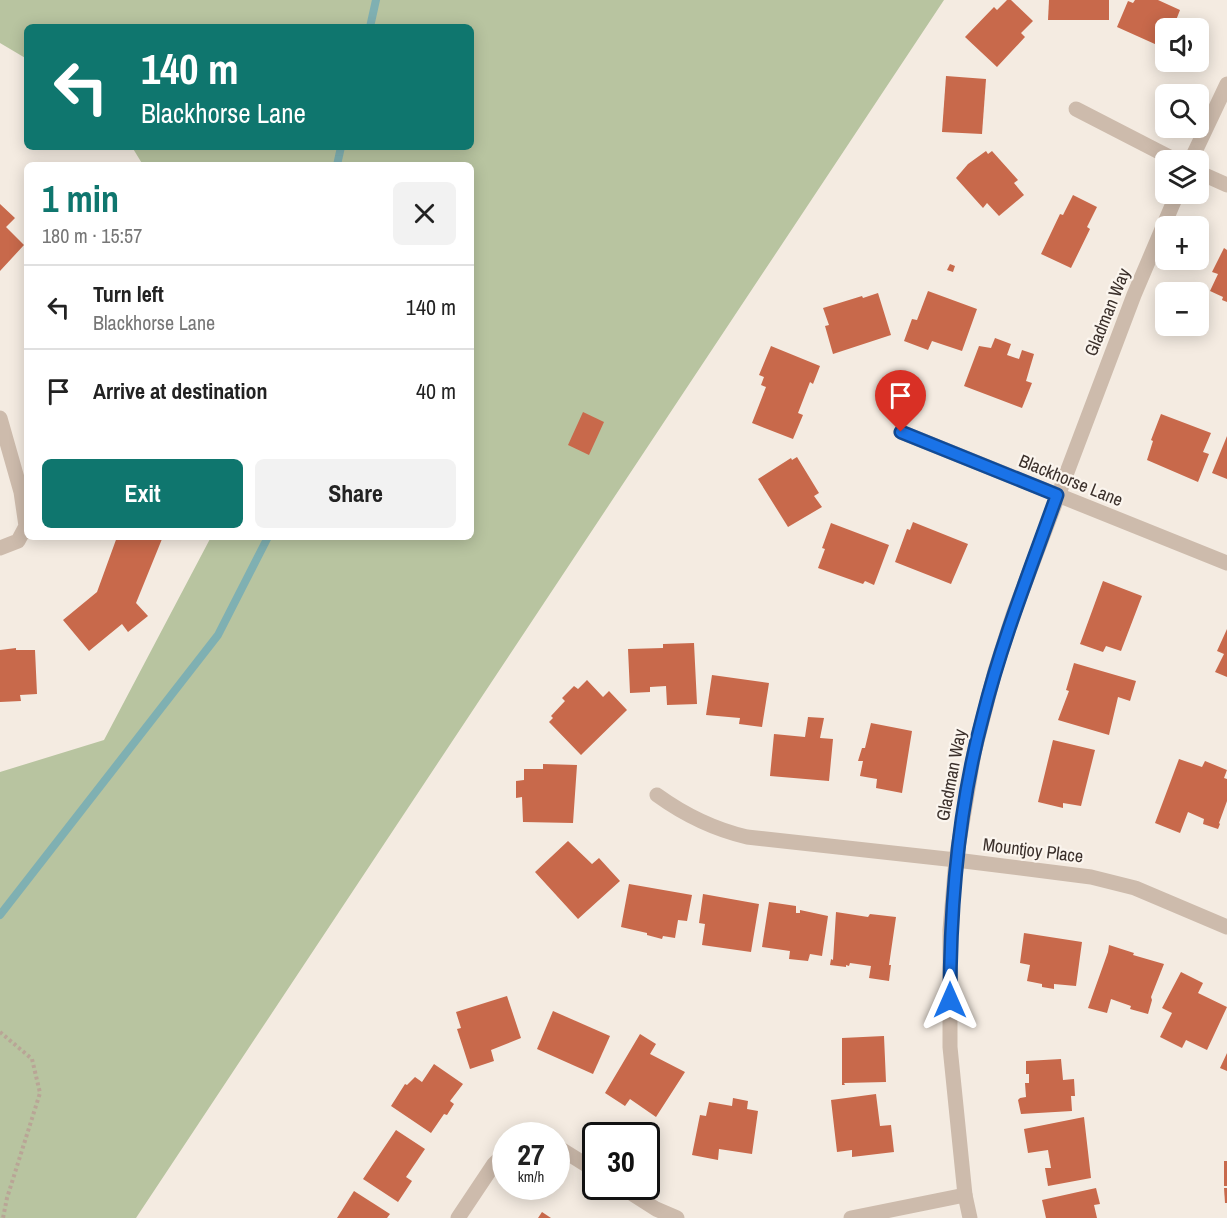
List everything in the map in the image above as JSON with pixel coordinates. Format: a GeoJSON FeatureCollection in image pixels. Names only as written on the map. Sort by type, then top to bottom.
{"type":"FeatureCollection","features":[{"type":"Feature","properties":{"kind":"street"},"geometry":{"type":"LineString","coordinates":[[1196,150],[1227,84]]}},
{"type":"Feature","properties":{"kind":"street"},"geometry":{"type":"LineString","coordinates":[[1076,109],[1156,150]]}},
{"type":"Feature","properties":{"kind":"street"},"geometry":{"type":"LineString","coordinates":[[1209,177],[1227,185]]}},
{"type":"Feature","properties":{"kind":"street","name":"Gladman Way"},"geometry":{"type":"LineString","coordinates":[[970,1218],[965,1195],[950,1047],[950,930],[956,860],[974,753],[995,671],[1057,495],[1134,295],[1173,204]]}},
{"type":"Feature","properties":{"kind":"street"},"geometry":{"type":"LineString","coordinates":[[0,418],[2,444],[21,492],[24,512]]}},
{"type":"Feature","properties":{"kind":"street","name":"Blackhorse Lane"},"geometry":{"type":"LineString","coordinates":[[901,432],[1227,563]]}},
{"type":"Feature","properties":{"kind":"street"},"geometry":{"type":"LineString","coordinates":[[0,548],[18,541],[24,530]]}},
{"type":"Feature","properties":{"kind":"street","name":"Mountjoy Place"},"geometry":{"type":"LineString","coordinates":[[657,795],[680,812],[721,831],[747,837],[1091,877],[1135,888],[1227,927]]}},
{"type":"Feature","properties":{"kind":"street"},"geometry":{"type":"LineString","coordinates":[[458,1218],[492,1167]]}},
{"type":"Feature","properties":{"kind":"street"},"geometry":{"type":"LineString","coordinates":[[851,1218],[965,1195]]}},
{"type":"Feature","properties":{"kind":"street"},"geometry":{"type":"LineString","coordinates":[[642,1200],[677,1218]]}},
{"type":"Feature","properties":{"kind":"path"},"geometry":{"type":"LineString","coordinates":[[0,1032],[32,1059],[40,1093],[7,1198],[3,1218]]}},
{"type":"Feature","properties":{"kind":"green space"},"geometry":{"type":"Polygon","coordinates":[[[0,0],[944,0],[136,1218],[0,1218],[0,772],[104,740],[209,540],[474,540],[474,162],[141,162],[134,150],[474,150],[474,24],[24,24],[24,57],[0,43],[0,0]]]}},
{"type":"Feature","properties":{"kind":"building"},"geometry":{"type":"Polygon","coordinates":[[[1007,0],[1011,0],[1033,21],[1021,33],[1025,37],[997,67],[965,37],[994,7],[997,10],[1007,0]]]}},
{"type":"Feature","properties":{"kind":"building"},"geometry":{"type":"Polygon","coordinates":[[[1049,0],[1109,0],[1109,20],[1048,20],[1049,0]]]}},
{"type":"Feature","properties":{"kind":"building"},"geometry":{"type":"Polygon","coordinates":[[[1135,0],[1158,0],[1180,10],[1177,18],[1155,18],[1155,44],[1117,27],[1128,1],[1133,3],[1135,0]]]}},
{"type":"Feature","properties":{"kind":"building"},"geometry":{"type":"Polygon","coordinates":[[[946,76],[986,79],[982,134],[942,132],[946,76]]]}},
{"type":"Feature","properties":{"kind":"building"},"geometry":{"type":"Polygon","coordinates":[[[986,151],[988,154],[992,151],[1018,180],[1014,183],[1024,195],[999,216],[987,203],[983,208],[956,178],[968,164],[986,151]]]}},
{"type":"Feature","properties":{"kind":"building"},"geometry":{"type":"Polygon","coordinates":[[[1073,195],[1097,207],[1087,227],[1090,229],[1071,268],[1041,254],[1060,214],[1063,215],[1073,195]]]}},
{"type":"Feature","properties":{"kind":"building"},"geometry":{"type":"Polygon","coordinates":[[[0,204],[15,218],[6,227],[24,245],[0,271],[0,204]]]}},
{"type":"Feature","properties":{"kind":"building"},"geometry":{"type":"Polygon","coordinates":[[[1224,248],[1227,250],[1227,302],[1222,300],[1223,297],[1210,291],[1218,274],[1212,272],[1224,248]]]}},
{"type":"Feature","properties":{"kind":"building"},"geometry":{"type":"Polygon","coordinates":[[[950,264],[955,266],[953,272],[947,270],[950,264]]]}},
{"type":"Feature","properties":{"kind":"building"},"geometry":{"type":"Polygon","coordinates":[[[928,291],[977,309],[962,351],[932,341],[928,350],[904,341],[912,319],[917,320],[928,291]]]}},
{"type":"Feature","properties":{"kind":"building"},"geometry":{"type":"Polygon","coordinates":[[[878,293],[891,335],[833,354],[825,326],[829,325],[823,308],[878,293]]]}},
{"type":"Feature","properties":{"kind":"building"},"geometry":{"type":"Polygon","coordinates":[[[995,338],[1011,344],[1007,355],[1019,359],[1022,350],[1034,354],[1026,381],[1032,383],[1022,408],[964,386],[979,346],[991,348],[995,338]]]}},
{"type":"Feature","properties":{"kind":"building"},"geometry":{"type":"Polygon","coordinates":[[[771,346],[820,366],[813,384],[810,382],[798,413],[803,415],[793,439],[752,423],[766,387],[761,385],[764,377],[759,375],[771,346]]]}},
{"type":"Feature","properties":{"kind":"building"},"geometry":{"type":"Polygon","coordinates":[[[583,412],[604,422],[589,455],[568,445],[583,412]]]}},
{"type":"Feature","properties":{"kind":"building"},"geometry":{"type":"Polygon","coordinates":[[[1161,414],[1211,433],[1203,452],[1209,454],[1198,482],[1147,460],[1153,441],[1151,440],[1161,414]]]}},
{"type":"Feature","properties":{"kind":"building"},"geometry":{"type":"Polygon","coordinates":[[[1227,436],[1227,479],[1212,473],[1227,436]]]}},
{"type":"Feature","properties":{"kind":"building"},"geometry":{"type":"Polygon","coordinates":[[[797,457],[819,493],[814,496],[822,507],[788,527],[758,479],[791,458],[792,460],[797,457]]]}},
{"type":"Feature","properties":{"kind":"building"},"geometry":{"type":"Polygon","coordinates":[[[913,522],[968,544],[951,584],[895,562],[907,529],[910,530],[913,522]]]}},
{"type":"Feature","properties":{"kind":"building"},"geometry":{"type":"Polygon","coordinates":[[[831,523],[889,545],[874,585],[865,581],[863,584],[818,568],[831,523]]]}},
{"type":"Feature","properties":{"kind":"building"},"geometry":{"type":"Polygon","coordinates":[[[116,540],[162,540],[136,603],[148,616],[128,632],[122,624],[89,651],[63,620],[97,592],[116,540]]]}},
{"type":"Feature","properties":{"kind":"building"},"geometry":{"type":"Polygon","coordinates":[[[1103,581],[1142,596],[1121,651],[1106,646],[1103,652],[1080,644],[1103,581]]]}},
{"type":"Feature","properties":{"kind":"building"},"geometry":{"type":"Polygon","coordinates":[[[1227,629],[1227,677],[1215,672],[1224,654],[1217,651],[1227,629]]]}},
{"type":"Feature","properties":{"kind":"building"},"geometry":{"type":"Polygon","coordinates":[[[694,643],[697,704],[667,705],[666,686],[650,687],[650,692],[630,693],[628,649],[663,648],[663,644],[694,643]]]}},
{"type":"Feature","properties":{"kind":"building"},"geometry":{"type":"Polygon","coordinates":[[[16,648],[16,650],[35,650],[37,694],[20,695],[21,701],[0,702],[0,650],[16,648]]]}},
{"type":"Feature","properties":{"kind":"building"},"geometry":{"type":"Polygon","coordinates":[[[1074,663],[1136,681],[1130,701],[1118,697],[1109,735],[1058,720],[1069,691],[1066,690],[1074,663]]]}},
{"type":"Feature","properties":{"kind":"building"},"geometry":{"type":"Polygon","coordinates":[[[712,675],[769,683],[762,727],[739,724],[740,718],[706,715],[712,675]]]}},
{"type":"Feature","properties":{"kind":"building"},"geometry":{"type":"Polygon","coordinates":[[[587,680],[603,697],[609,691],[627,710],[581,755],[549,722],[553,718],[551,716],[565,701],[562,698],[574,686],[578,689],[587,680]]]}},
{"type":"Feature","properties":{"kind":"building"},"geometry":{"type":"Polygon","coordinates":[[[808,717],[824,718],[820,738],[833,739],[829,781],[770,776],[774,734],[805,737],[808,717]]]}},
{"type":"Feature","properties":{"kind":"building"},"geometry":{"type":"Polygon","coordinates":[[[871,723],[912,731],[902,793],[876,788],[877,779],[860,776],[863,761],[858,761],[862,748],[865,748],[871,723]]]}},
{"type":"Feature","properties":{"kind":"building"},"geometry":{"type":"Polygon","coordinates":[[[1053,740],[1095,750],[1081,806],[1063,803],[1063,808],[1038,802],[1053,740]]]}},
{"type":"Feature","properties":{"kind":"building"},"geometry":{"type":"Polygon","coordinates":[[[1179,759],[1202,767],[1205,761],[1227,770],[1224,778],[1227,779],[1227,801],[1218,829],[1203,824],[1204,819],[1188,812],[1180,833],[1155,823],[1179,759]]]}},
{"type":"Feature","properties":{"kind":"building"},"geometry":{"type":"Polygon","coordinates":[[[543,764],[577,765],[573,823],[523,822],[522,797],[516,798],[516,781],[524,780],[524,769],[543,769],[543,764]]]}},
{"type":"Feature","properties":{"kind":"building"},"geometry":{"type":"Polygon","coordinates":[[[568,841],[592,864],[599,858],[620,881],[578,919],[535,872],[568,841]]]}},
{"type":"Feature","properties":{"kind":"building"},"geometry":{"type":"Polygon","coordinates":[[[629,884],[692,895],[687,921],[678,920],[675,938],[663,936],[662,939],[621,927],[629,884]]]}},
{"type":"Feature","properties":{"kind":"building"},"geometry":{"type":"Polygon","coordinates":[[[703,894],[759,904],[751,952],[702,945],[705,924],[699,923],[703,894]]]}},
{"type":"Feature","properties":{"kind":"building"},"geometry":{"type":"Polygon","coordinates":[[[769,902],[796,906],[796,913],[800,913],[800,910],[828,916],[822,956],[810,954],[808,961],[789,959],[790,951],[762,947],[769,902]]]}},
{"type":"Feature","properties":{"kind":"building"},"geometry":{"type":"Polygon","coordinates":[[[836,912],[868,917],[870,914],[896,917],[889,981],[869,978],[871,966],[850,963],[846,967],[830,965],[831,959],[833,960],[836,912]]]}},
{"type":"Feature","properties":{"kind":"building"},"geometry":{"type":"Polygon","coordinates":[[[1024,933],[1082,942],[1076,986],[1054,984],[1054,989],[1027,981],[1030,965],[1020,963],[1024,933]]]}},
{"type":"Feature","properties":{"kind":"building"},"geometry":{"type":"Polygon","coordinates":[[[1109,945],[1164,964],[1151,997],[1148,1014],[1130,1009],[1131,1006],[1111,999],[1107,1013],[1088,1008],[1109,945]]]}},
{"type":"Feature","properties":{"kind":"building"},"geometry":{"type":"Polygon","coordinates":[[[1181,972],[1203,983],[1198,993],[1227,1007],[1207,1050],[1186,1040],[1182,1048],[1160,1037],[1172,1013],[1162,1008],[1181,972]]]}},
{"type":"Feature","properties":{"kind":"building"},"geometry":{"type":"Polygon","coordinates":[[[507,996],[521,1038],[491,1050],[494,1061],[470,1069],[457,1029],[461,1028],[456,1012],[507,996]]]}},
{"type":"Feature","properties":{"kind":"building"},"geometry":{"type":"Polygon","coordinates":[[[553,1011],[610,1036],[593,1074],[537,1049],[553,1011]]]}},
{"type":"Feature","properties":{"kind":"building"},"geometry":{"type":"Polygon","coordinates":[[[640,1034],[656,1044],[650,1054],[685,1072],[656,1117],[630,1099],[625,1106],[605,1093],[640,1034]]]}},
{"type":"Feature","properties":{"kind":"building"},"geometry":{"type":"Polygon","coordinates":[[[884,1036],[886,1082],[844,1083],[845,1085],[842,1085],[842,1038],[884,1036]]]}},
{"type":"Feature","properties":{"kind":"building"},"geometry":{"type":"Polygon","coordinates":[[[1227,1053],[1227,1071],[1220,1068],[1227,1053]]]}},
{"type":"Feature","properties":{"kind":"building"},"geometry":{"type":"Polygon","coordinates":[[[1061,1059],[1063,1080],[1074,1079],[1075,1096],[1071,1096],[1072,1111],[1021,1114],[1018,1100],[1026,1097],[1025,1083],[1029,1083],[1026,1061],[1061,1059]]]}},
{"type":"Feature","properties":{"kind":"building"},"geometry":{"type":"Polygon","coordinates":[[[434,1064],[463,1084],[450,1101],[454,1104],[447,1115],[444,1114],[431,1133],[391,1106],[405,1084],[407,1085],[415,1077],[422,1082],[434,1064]]]}},
{"type":"Feature","properties":{"kind":"building"},"geometry":{"type":"Polygon","coordinates":[[[876,1094],[880,1126],[891,1125],[894,1152],[852,1157],[852,1150],[837,1152],[831,1100],[876,1094]]]}},
{"type":"Feature","properties":{"kind":"building"},"geometry":{"type":"Polygon","coordinates":[[[733,1098],[748,1101],[747,1109],[758,1111],[752,1154],[719,1149],[718,1160],[692,1155],[700,1115],[706,1116],[709,1102],[732,1106],[733,1098]]]}},
{"type":"Feature","properties":{"kind":"building"},"geometry":{"type":"Polygon","coordinates":[[[1084,1117],[1091,1178],[1048,1186],[1045,1168],[1051,1168],[1048,1150],[1028,1153],[1024,1129],[1084,1117]]]}},
{"type":"Feature","properties":{"kind":"building"},"geometry":{"type":"Polygon","coordinates":[[[396,1130],[425,1149],[406,1177],[412,1181],[398,1202],[363,1179],[396,1130]]]}},
{"type":"Feature","properties":{"kind":"building"},"geometry":{"type":"Polygon","coordinates":[[[1224,1161],[1227,1161],[1227,1186],[1224,1186],[1224,1161]]]}},
{"type":"Feature","properties":{"kind":"building"},"geometry":{"type":"Polygon","coordinates":[[[1096,1188],[1100,1204],[1094,1205],[1097,1218],[1046,1218],[1042,1200],[1096,1188]]]}},
{"type":"Feature","properties":{"kind":"building"},"geometry":{"type":"Polygon","coordinates":[[[1224,1188],[1227,1188],[1227,1203],[1225,1203],[1224,1188]]]}},
{"type":"Feature","properties":{"kind":"building"},"geometry":{"type":"Polygon","coordinates":[[[354,1191],[390,1214],[387,1218],[337,1218],[354,1191]]]}},
{"type":"Feature","properties":{"kind":"building"},"geometry":{"type":"Polygon","coordinates":[[[542,1212],[551,1218],[538,1218],[542,1212]]]}},
{"type":"Feature","properties":{"kind":"waterway"},"geometry":{"type":"LineString","coordinates":[[371,24],[376,0]]}},
{"type":"Feature","properties":{"kind":"waterway"},"geometry":{"type":"LineString","coordinates":[[338,162],[340,150]]}},
{"type":"Feature","properties":{"kind":"waterway"},"geometry":{"type":"LineString","coordinates":[[0,915],[218,635],[266,540]]}},
{"type":"Feature","properties":{"kind":"route"},"geometry":{"type":"LineString","coordinates":[[901,432],[1057,495],[1013,615],[995,671],[974,753],[956,860],[950,930],[950,1000]]}}]}
